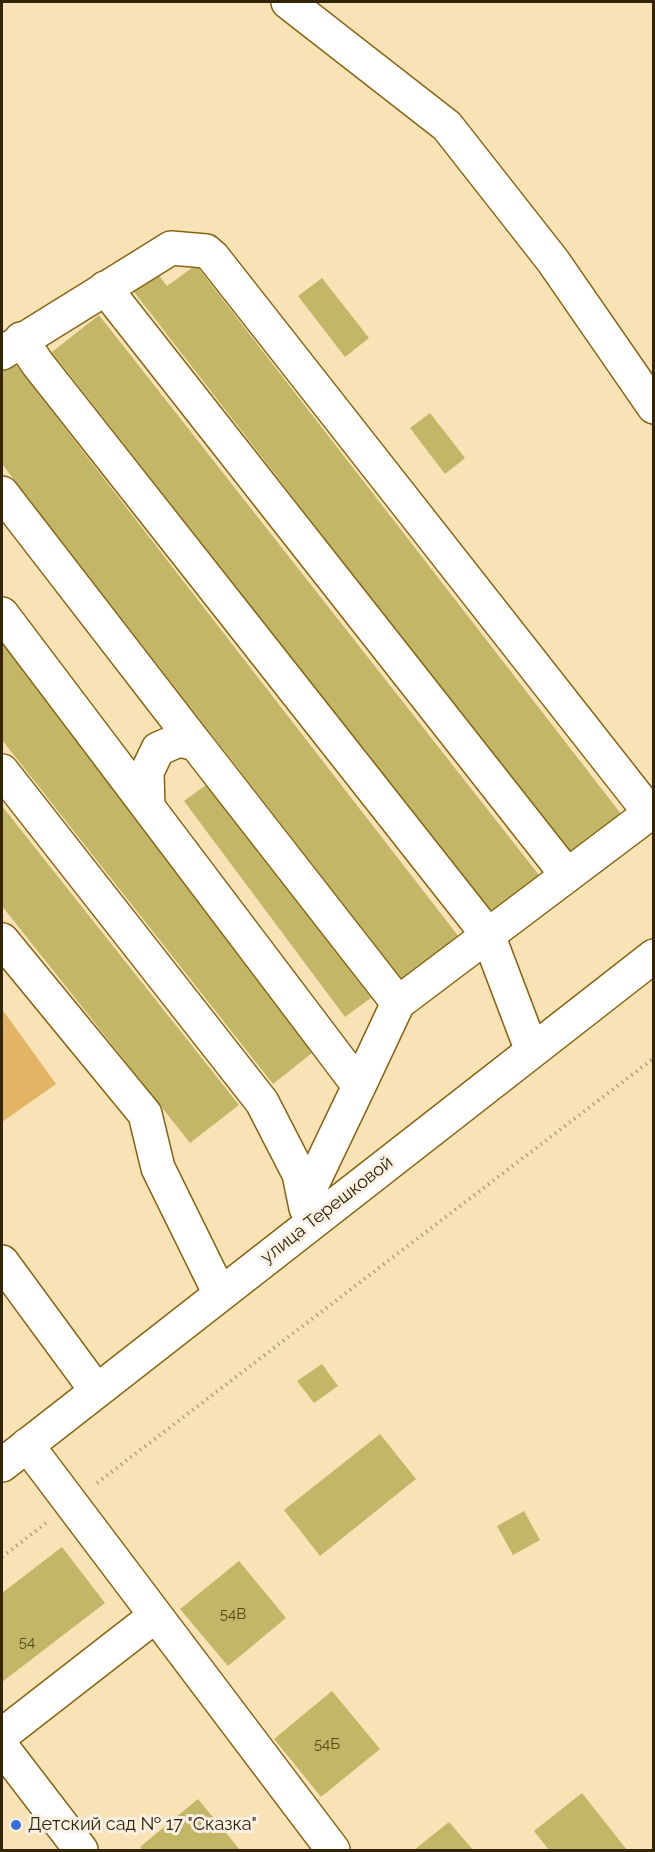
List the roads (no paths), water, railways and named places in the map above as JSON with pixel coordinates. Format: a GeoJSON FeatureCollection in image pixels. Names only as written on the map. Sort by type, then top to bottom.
{"type":"FeatureCollection","features":[{"type":"Feature","properties":{"kind":"street"},"geometry":{"type":"LineString","coordinates":[[288,2],[447,126],[554,261],[654,407]]}},
{"type":"Feature","properties":{"kind":"street"},"geometry":{"type":"LineString","coordinates":[[307,1212],[359,1086],[398,1003],[488,935],[567,875],[652,812],[213,256],[206,251],[171,248],[11,346],[45,373],[488,935],[532,1051]]}},
{"type":"Feature","properties":{"kind":"street"},"geometry":{"type":"LineString","coordinates":[[105,288],[567,875]]}},
{"type":"Feature","properties":{"kind":"street"},"geometry":{"type":"LineString","coordinates":[[2,493],[398,1003]]}},
{"type":"Feature","properties":{"kind":"street"},"geometry":{"type":"LineString","coordinates":[[2,614],[359,1086]]}},
{"type":"Feature","properties":{"kind":"street"},"geometry":{"type":"LineString","coordinates":[[148,807],[147,772],[158,749],[179,740],[196,744]]}},
{"type":"Feature","properties":{"kind":"street"},"geometry":{"type":"LineString","coordinates":[[2,771],[262,1102],[298,1173],[307,1212]]}},
{"type":"Feature","properties":{"kind":"street"},"geometry":{"type":"LineString","coordinates":[[2,940],[144,1114],[158,1168],[220,1294]]}},
{"type":"Feature","properties":{"kind":"street","name":"улица Терешковой"},"geometry":{"type":"LineString","coordinates":[[2,1465],[220,1294],[307,1212],[532,1051],[654,956]]}},
{"type":"Feature","properties":{"kind":"street"},"geometry":{"type":"LineString","coordinates":[[2,1262],[96,1390]]}},
{"type":"Feature","properties":{"kind":"street"},"geometry":{"type":"LineString","coordinates":[[27,1445],[333,1851]]}},
{"type":"Feature","properties":{"kind":"street"},"geometry":{"type":"LineString","coordinates":[[2,1735],[155,1616]]}},
{"type":"Feature","properties":{"kind":"street"},"geometry":{"type":"LineString","coordinates":[[2,1746],[81,1851]]}},
{"type":"Feature","properties":{"kind":"place","name":"Детский сад № 17 \"Сказка\""},"geometry":{"type":"Point","coordinates":[16,1825]}}]}
